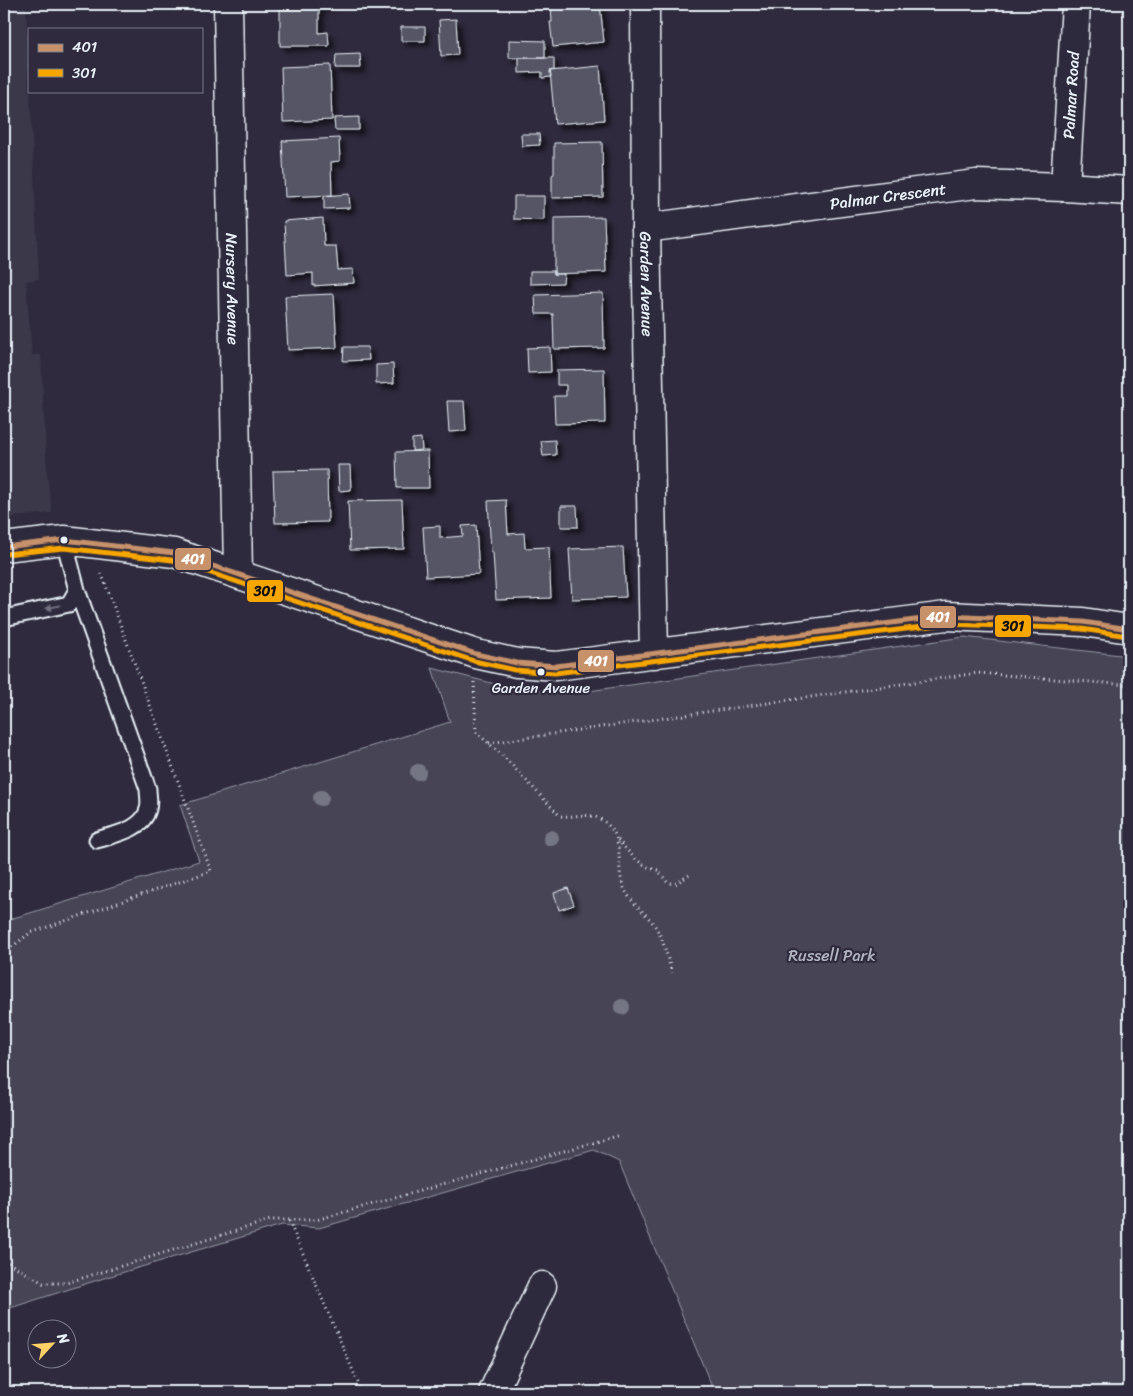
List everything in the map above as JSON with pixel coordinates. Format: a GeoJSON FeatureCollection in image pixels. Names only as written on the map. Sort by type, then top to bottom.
{"type":"FeatureCollection","features":[{"type":"Feature","properties":{"kind":"street","name":"Nursery Avenue"},"geometry":{"type":"LineString","coordinates":[[228,4],[238,574]]}},
{"type":"Feature","properties":{"kind":"street","name":"Garden Avenue"},"geometry":{"type":"LineString","coordinates":[[645,4],[646,228],[654,654]]}},
{"type":"Feature","properties":{"kind":"street","name":"Palmar Road"},"geometry":{"type":"LineString","coordinates":[[1065,187],[1076,4]]}},
{"type":"Feature","properties":{"kind":"street","name":"Palmar Crescent"},"geometry":{"type":"LineString","coordinates":[[646,228],[976,184],[1129,191]]}},
{"type":"Feature","properties":{"kind":"street"},"geometry":{"type":"LineString","coordinates":[[4,547],[64,540],[174,553],[476,654],[517,663],[556,666],[946,616],[1083,622],[1129,629]]}},
{"type":"Feature","properties":{"kind":"street"},"geometry":{"type":"LineString","coordinates":[[493,1392],[542,1286]]}},
{"type":"Feature","properties":{"kind":"lane"},"geometry":{"type":"LineString","coordinates":[[64,540],[77,590],[148,789],[149,807],[144,819],[135,827],[97,840]]}},
{"type":"Feature","properties":{"kind":"lane"},"geometry":{"type":"LineString","coordinates":[[4,618],[69,604],[77,590]]}},
{"type":"Feature","properties":{"kind":"path"},"geometry":{"type":"LineString","coordinates":[[4,953],[30,933],[211,871],[101,571],[104,544]]}},
{"type":"Feature","properties":{"kind":"path"},"geometry":{"type":"LineString","coordinates":[[476,654],[474,678],[476,732],[502,755],[560,816],[573,818],[588,814],[599,818],[610,827],[618,840],[633,856],[650,869],[658,870],[667,882],[675,884],[691,874]]}},
{"type":"Feature","properties":{"kind":"path"},"geometry":{"type":"LineString","coordinates":[[489,743],[978,673],[1129,685]]}},
{"type":"Feature","properties":{"kind":"path"},"geometry":{"type":"LineString","coordinates":[[618,840],[618,859],[622,884],[631,901],[655,926],[672,973]]}},
{"type":"Feature","properties":{"kind":"path"},"geometry":{"type":"LineString","coordinates":[[4,1260],[43,1283],[66,1283],[271,1220],[316,1220],[621,1135]]}},
{"type":"Feature","properties":{"kind":"path"},"geometry":{"type":"LineString","coordinates":[[289,1221],[362,1392]]}},
{"type":"Feature","properties":{"kind":"shaded area"},"geometry":{"type":"Polygon","coordinates":[[[4,4],[26,4],[28,92],[30,92],[39,279],[26,281],[32,355],[41,355],[47,472],[52,513],[4,518],[4,4]]]}},
{"type":"Feature","properties":{"kind":"green space","name":"Russell Park"},"geometry":{"type":"Polygon","coordinates":[[[964,637],[1129,656],[1129,1392],[714,1392],[619,1162],[594,1150],[319,1228],[282,1225],[4,1310],[4,921],[199,861],[180,805],[450,722],[432,668],[511,688],[568,694],[964,637]]]}},
{"type":"Feature","properties":{"kind":"building"},"geometry":{"type":"Polygon","coordinates":[[[280,4],[331,4],[331,6],[319,6],[319,33],[328,32],[329,46],[280,46],[280,4]]]}},
{"type":"Feature","properties":{"kind":"building"},"geometry":{"type":"Polygon","coordinates":[[[551,4],[600,4],[604,42],[553,47],[550,22],[552,22],[551,4]]]}},
{"type":"Feature","properties":{"kind":"building"},"geometry":{"type":"Polygon","coordinates":[[[456,19],[458,55],[441,56],[439,20],[456,19]]]}},
{"type":"Feature","properties":{"kind":"building"},"geometry":{"type":"Polygon","coordinates":[[[401,27],[425,27],[425,41],[401,41],[401,27]]]}},
{"type":"Feature","properties":{"kind":"building"},"geometry":{"type":"Polygon","coordinates":[[[509,40],[545,41],[545,58],[509,58],[509,40]]]}},
{"type":"Feature","properties":{"kind":"building"},"geometry":{"type":"Polygon","coordinates":[[[360,54],[361,68],[335,68],[336,55],[360,54]]]}},
{"type":"Feature","properties":{"kind":"building"},"geometry":{"type":"Polygon","coordinates":[[[519,58],[554,58],[554,70],[550,71],[551,77],[542,78],[542,72],[519,73],[519,58]]]}},
{"type":"Feature","properties":{"kind":"building"},"geometry":{"type":"Polygon","coordinates":[[[330,65],[332,120],[283,122],[281,67],[330,65]]]}},
{"type":"Feature","properties":{"kind":"building"},"geometry":{"type":"Polygon","coordinates":[[[600,66],[604,120],[555,124],[550,71],[600,66]]]}},
{"type":"Feature","properties":{"kind":"building"},"geometry":{"type":"Polygon","coordinates":[[[359,117],[359,130],[335,130],[334,118],[359,117]]]}},
{"type":"Feature","properties":{"kind":"building"},"geometry":{"type":"Polygon","coordinates":[[[521,134],[539,134],[540,145],[522,146],[521,134]]]}},
{"type":"Feature","properties":{"kind":"building"},"geometry":{"type":"Polygon","coordinates":[[[339,138],[340,161],[331,162],[332,195],[285,197],[282,141],[339,138]]]}},
{"type":"Feature","properties":{"kind":"building"},"geometry":{"type":"Polygon","coordinates":[[[602,142],[603,197],[552,198],[554,143],[602,142]]]}},
{"type":"Feature","properties":{"kind":"building"},"geometry":{"type":"Polygon","coordinates":[[[349,194],[350,208],[324,209],[324,196],[349,194]]]}},
{"type":"Feature","properties":{"kind":"building"},"geometry":{"type":"Polygon","coordinates":[[[514,196],[544,196],[544,220],[514,219],[514,196]]]}},
{"type":"Feature","properties":{"kind":"building"},"geometry":{"type":"Polygon","coordinates":[[[604,217],[606,272],[554,274],[554,218],[604,217]]]}},
{"type":"Feature","properties":{"kind":"building"},"geometry":{"type":"Polygon","coordinates":[[[323,218],[324,246],[336,246],[338,270],[353,269],[354,283],[313,286],[313,273],[287,275],[284,221],[323,218]]]}},
{"type":"Feature","properties":{"kind":"building"},"geometry":{"type":"Polygon","coordinates":[[[530,271],[554,271],[554,274],[564,274],[563,283],[530,284],[530,271]]]}},
{"type":"Feature","properties":{"kind":"building"},"geometry":{"type":"Polygon","coordinates":[[[603,293],[604,348],[554,349],[553,314],[536,314],[535,295],[603,293]]]}},
{"type":"Feature","properties":{"kind":"building"},"geometry":{"type":"Polygon","coordinates":[[[334,294],[337,348],[288,350],[285,296],[334,294]]]}},
{"type":"Feature","properties":{"kind":"building"},"geometry":{"type":"Polygon","coordinates":[[[344,347],[368,347],[369,360],[343,361],[344,347]]]}},
{"type":"Feature","properties":{"kind":"building"},"geometry":{"type":"Polygon","coordinates":[[[550,347],[551,372],[528,373],[527,348],[550,347]]]}},
{"type":"Feature","properties":{"kind":"building"},"geometry":{"type":"Polygon","coordinates":[[[393,364],[394,383],[376,384],[376,365],[393,364]]]}},
{"type":"Feature","properties":{"kind":"building"},"geometry":{"type":"Polygon","coordinates":[[[604,369],[605,423],[555,424],[554,396],[566,396],[566,385],[557,385],[557,370],[604,369]]]}},
{"type":"Feature","properties":{"kind":"building"},"geometry":{"type":"Polygon","coordinates":[[[447,401],[464,401],[466,431],[449,432],[447,401]]]}},
{"type":"Feature","properties":{"kind":"building"},"geometry":{"type":"Polygon","coordinates":[[[421,438],[422,450],[412,451],[412,439],[421,438]]]}},
{"type":"Feature","properties":{"kind":"building"},"geometry":{"type":"Polygon","coordinates":[[[555,440],[556,455],[543,456],[541,441],[555,440]]]}},
{"type":"Feature","properties":{"kind":"building"},"geometry":{"type":"Polygon","coordinates":[[[428,451],[429,488],[397,488],[396,452],[428,451]]]}},
{"type":"Feature","properties":{"kind":"building"},"geometry":{"type":"Polygon","coordinates":[[[338,465],[350,465],[351,490],[339,491],[338,465]]]}},
{"type":"Feature","properties":{"kind":"building"},"geometry":{"type":"Polygon","coordinates":[[[327,470],[328,522],[275,523],[273,471],[327,470]]]}},
{"type":"Feature","properties":{"kind":"building"},"geometry":{"type":"Polygon","coordinates":[[[402,500],[404,549],[350,550],[348,501],[402,500]]]}},
{"type":"Feature","properties":{"kind":"building"},"geometry":{"type":"Polygon","coordinates":[[[506,500],[508,534],[524,533],[525,548],[549,547],[551,598],[496,600],[488,501],[506,500]]]}},
{"type":"Feature","properties":{"kind":"building"},"geometry":{"type":"Polygon","coordinates":[[[561,506],[577,506],[578,527],[561,527],[561,506]]]}},
{"type":"Feature","properties":{"kind":"building"},"geometry":{"type":"Polygon","coordinates":[[[476,525],[479,574],[426,577],[423,527],[440,526],[440,538],[463,536],[462,526],[476,525]]]}},
{"type":"Feature","properties":{"kind":"building"},"geometry":{"type":"Polygon","coordinates":[[[623,547],[626,597],[572,599],[569,549],[623,547]]]}},
{"type":"Feature","properties":{"kind":"building"},"geometry":{"type":"Polygon","coordinates":[[[568,888],[574,905],[559,910],[554,893],[568,888]]]}},
{"type":"Feature","properties":{"kind":"transit line","name":"401"},"geometry":{"type":"LineString","coordinates":[[4,547],[64,540],[174,553],[476,654],[517,663],[556,666],[946,616],[1083,622],[1129,629]]}},
{"type":"Feature","properties":{"kind":"transit line","name":"301"},"geometry":{"type":"LineString","coordinates":[[5,554],[64,548],[172,560],[474,661],[515,670],[555,673],[946,624],[1082,629],[1128,636]]}},
{"type":"Feature","properties":{"kind":"place","name":"Garden Avenue"},"geometry":{"type":"Point","coordinates":[541,672]}}]}
